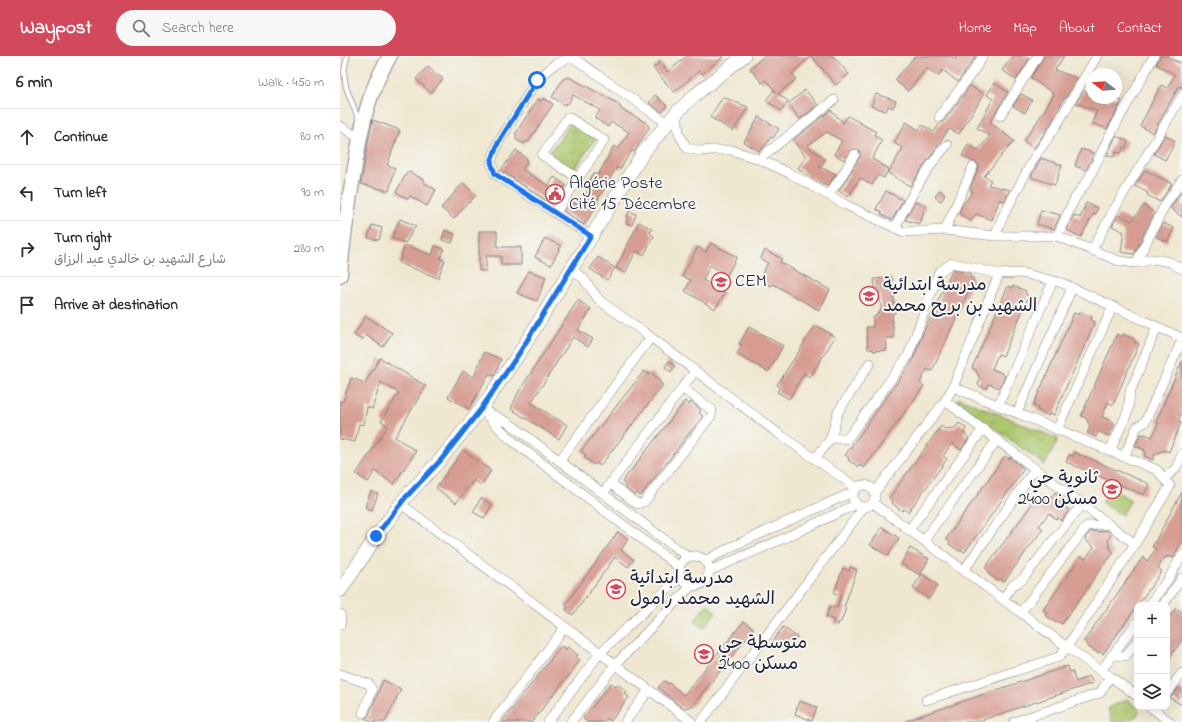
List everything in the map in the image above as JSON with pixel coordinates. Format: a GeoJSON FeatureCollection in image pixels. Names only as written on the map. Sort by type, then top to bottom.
{"type":"FeatureCollection","features":[{"type":"Feature","properties":{"kind":"main road"},"geometry":{"type":"LineString","coordinates":[[340,275],[345,223],[360,132],[371,93],[390,56]]}},
{"type":"Feature","properties":{"kind":"main road"},"geometry":{"type":"LineString","coordinates":[[340,591],[376,536],[401,504],[441,460],[481,409],[520,352],[643,153],[677,112],[695,95],[744,56]]}},
{"type":"Feature","properties":{"kind":"street"},"geometry":{"type":"LineString","coordinates":[[939,117],[974,70],[982,56]]}},
{"type":"Feature","properties":{"kind":"street"},"geometry":{"type":"LineString","coordinates":[[1000,116],[1038,56]]}},
{"type":"Feature","properties":{"kind":"street"},"geometry":{"type":"LineString","coordinates":[[995,236],[1003,216],[1034,158],[1055,128],[1097,56]]}},
{"type":"Feature","properties":{"kind":"street"},"geometry":{"type":"LineString","coordinates":[[1057,236],[1076,198],[1088,180],[1109,137],[1154,56]]}},
{"type":"Feature","properties":{"kind":"street"},"geometry":{"type":"LineString","coordinates":[[1178,56],[1182,57]]}},
{"type":"Feature","properties":{"kind":"street"},"geometry":{"type":"LineString","coordinates":[[591,236],[495,174],[491,162],[498,143],[537,80],[555,64],[572,57],[667,123]]}},
{"type":"Feature","properties":{"kind":"street"},"geometry":{"type":"LineString","coordinates":[[1092,250],[1115,208],[1182,96]]}},
{"type":"Feature","properties":{"kind":"street"},"geometry":{"type":"LineString","coordinates":[[759,159],[834,100]]}},
{"type":"Feature","properties":{"kind":"street"},"geometry":{"type":"LineString","coordinates":[[677,112],[679,134],[687,148],[700,151],[731,150],[759,159],[904,232],[945,230],[995,236],[1057,236],[1119,260],[1136,263],[1153,259],[1170,262],[1181,266]]}},
{"type":"Feature","properties":{"kind":"street"},"geometry":{"type":"LineString","coordinates":[[555,213],[604,140],[568,116],[542,155],[578,178]]}},
{"type":"Feature","properties":{"kind":"street"},"geometry":{"type":"LineString","coordinates":[[340,126],[360,132]]}},
{"type":"Feature","properties":{"kind":"street"},"geometry":{"type":"LineString","coordinates":[[895,228],[908,199],[936,157],[947,145]]}},
{"type":"Feature","properties":{"kind":"street"},"geometry":{"type":"LineString","coordinates":[[828,195],[840,179],[855,154]]}},
{"type":"Feature","properties":{"kind":"street"},"geometry":{"type":"LineString","coordinates":[[945,230],[974,168]]}},
{"type":"Feature","properties":{"kind":"street"},"geometry":{"type":"LineString","coordinates":[[1136,263],[1164,207],[1182,180]]}},
{"type":"Feature","properties":{"kind":"street"},"geometry":{"type":"LineString","coordinates":[[831,438],[847,439],[908,356],[939,272],[952,263],[999,274],[1022,273],[1053,281],[1113,306],[1182,339],[1145,422],[1137,427],[1124,457]]}},
{"type":"Feature","properties":{"kind":"street"},"geometry":{"type":"LineString","coordinates":[[570,269],[583,278],[600,301],[651,337],[856,490]]}},
{"type":"Feature","properties":{"kind":"street"},"geometry":{"type":"LineString","coordinates":[[709,571],[860,505],[867,506],[873,503],[875,492],[945,401],[953,387],[999,274]]}},
{"type":"Feature","properties":{"kind":"street"},"geometry":{"type":"LineString","coordinates":[[998,406],[1053,281]]}},
{"type":"Feature","properties":{"kind":"street"},"geometry":{"type":"LineString","coordinates":[[1017,413],[1072,288]]}},
{"type":"Feature","properties":{"kind":"street"},"geometry":{"type":"LineString","coordinates":[[1057,430],[1113,306]]}},
{"type":"Feature","properties":{"kind":"street"},"geometry":{"type":"LineString","coordinates":[[1110,451],[1128,411],[1130,392],[1157,327]]}},
{"type":"Feature","properties":{"kind":"street"},"geometry":{"type":"LineString","coordinates":[[560,460],[651,337]]}},
{"type":"Feature","properties":{"kind":"street"},"geometry":{"type":"LineString","coordinates":[[815,459],[831,438],[838,412],[870,363]]}},
{"type":"Feature","properties":{"kind":"street"},"geometry":{"type":"LineString","coordinates":[[603,493],[695,370]]}},
{"type":"Feature","properties":{"kind":"street"},"geometry":{"type":"LineString","coordinates":[[926,700],[1058,657],[1067,647],[1135,544],[1170,486],[1157,470],[953,387]]}},
{"type":"Feature","properties":{"kind":"street"},"geometry":{"type":"LineString","coordinates":[[610,483],[637,504],[644,502],[711,416],[712,410],[682,388]]}},
{"type":"Feature","properties":{"kind":"street"},"geometry":{"type":"LineString","coordinates":[[945,401],[1135,544]]}},
{"type":"Feature","properties":{"kind":"street"},"geometry":{"type":"LineString","coordinates":[[481,409],[509,423],[688,557]]}},
{"type":"Feature","properties":{"kind":"street"},"geometry":{"type":"LineString","coordinates":[[481,409],[510,439],[679,572],[683,581],[691,586]]}},
{"type":"Feature","properties":{"kind":"street"},"geometry":{"type":"LineString","coordinates":[[1124,420],[1137,427]]}},
{"type":"Feature","properties":{"kind":"street"},"geometry":{"type":"LineString","coordinates":[[909,530],[983,429]]}},
{"type":"Feature","properties":{"kind":"street"},"geometry":{"type":"LineString","coordinates":[[924,540],[997,440]]}},
{"type":"Feature","properties":{"kind":"street"},"geometry":{"type":"LineString","coordinates":[[1164,479],[1176,468],[1182,454]]}},
{"type":"Feature","properties":{"kind":"street"},"geometry":{"type":"LineString","coordinates":[[964,570],[1035,469]]}},
{"type":"Feature","properties":{"kind":"street"},"geometry":{"type":"LineString","coordinates":[[706,561],[731,547],[856,490],[863,485],[867,485],[875,492]]}},
{"type":"Feature","properties":{"kind":"street"},"geometry":{"type":"LineString","coordinates":[[856,490],[854,498],[860,505]]}},
{"type":"Feature","properties":{"kind":"street"},"geometry":{"type":"LineString","coordinates":[[873,503],[1067,647],[1134,694]]}},
{"type":"Feature","properties":{"kind":"street"},"geometry":{"type":"LineString","coordinates":[[401,504],[692,722]]}},
{"type":"Feature","properties":{"kind":"street"},"geometry":{"type":"LineString","coordinates":[[1003,599],[1013,585],[1022,580],[1082,504]]}},
{"type":"Feature","properties":{"kind":"street"},"geometry":{"type":"LineString","coordinates":[[702,722],[860,505]]}},
{"type":"Feature","properties":{"kind":"street"},"geometry":{"type":"LineString","coordinates":[[1020,612],[1087,526],[1108,524]]}},
{"type":"Feature","properties":{"kind":"street"},"geometry":{"type":"LineString","coordinates":[[1151,602],[1169,578],[1182,555]]}},
{"type":"Feature","properties":{"kind":"street"},"geometry":{"type":"LineString","coordinates":[[548,722],[600,653],[679,572],[681,563],[688,557],[697,556],[706,561],[709,571],[708,576],[701,584],[691,586],[615,665],[571,722]]}},
{"type":"Feature","properties":{"kind":"street"},"geometry":{"type":"LineString","coordinates":[[1165,602],[1182,578]]}},
{"type":"Feature","properties":{"kind":"street"},"geometry":{"type":"LineString","coordinates":[[340,614],[340,625]]}},
{"type":"Feature","properties":{"kind":"street"},"geometry":{"type":"LineString","coordinates":[[1101,671],[1134,626]]}},
{"type":"Feature","properties":{"kind":"street"},"geometry":{"type":"LineString","coordinates":[[493,722],[565,627]]}},
{"type":"Feature","properties":{"kind":"street"},"geometry":{"type":"LineString","coordinates":[[1111,656],[1126,656],[1134,645]]}},
{"type":"Feature","properties":{"kind":"street"},"geometry":{"type":"LineString","coordinates":[[1170,689],[1182,673]]}},
{"type":"Feature","properties":{"kind":"street"},"geometry":{"type":"LineString","coordinates":[[340,674],[371,686],[372,690],[363,713]]}},
{"type":"Feature","properties":{"kind":"street"},"geometry":{"type":"LineString","coordinates":[[1014,722],[1100,693],[1110,676]]}},
{"type":"Feature","properties":{"kind":"street"},"geometry":{"type":"LineString","coordinates":[[625,722],[649,690]]}},
{"type":"Feature","properties":{"kind":"street"},"geometry":{"type":"LineString","coordinates":[[1154,710],[1170,722]]}},
{"type":"Feature","properties":{"kind":"lane"},"geometry":{"type":"LineString","coordinates":[[347,56],[344,72],[346,88],[360,132]]}},
{"type":"Feature","properties":{"kind":"green space"},"geometry":{"type":"Polygon","coordinates":[[[571,122],[595,139],[573,171],[549,154],[571,122]]]}},
{"type":"Feature","properties":{"kind":"green space"},"geometry":{"type":"Polygon","coordinates":[[[960,398],[1058,439],[1045,465],[957,401],[960,398]]]}},
{"type":"Feature","properties":{"kind":"green space"},"geometry":{"type":"Polygon","coordinates":[[[1111,488],[1131,500],[1122,515],[1102,503],[1111,488]]]}},
{"type":"Feature","properties":{"kind":"green space"},"geometry":{"type":"Polygon","coordinates":[[[707,604],[716,612],[704,628],[694,621],[707,604]]]}},
{"type":"Feature","properties":{"kind":"green space"},"geometry":{"type":"Polygon","coordinates":[[[1127,699],[1134,705],[1134,710],[1139,710],[1136,716],[1129,720],[1112,722],[1108,708],[1127,699]]]}},
{"type":"Feature","properties":{"kind":"building"},"geometry":{"type":"Polygon","coordinates":[[[687,56],[724,56],[702,74],[699,71],[674,92],[653,68],[660,62],[668,72],[687,56]]]}},
{"type":"Feature","properties":{"kind":"building"},"geometry":{"type":"Polygon","coordinates":[[[764,56],[811,56],[792,73],[796,79],[778,94],[788,101],[781,111],[766,100],[774,90],[776,92],[766,80],[762,83],[750,68],[764,56]]]}},
{"type":"Feature","properties":{"kind":"building"},"geometry":{"type":"Polygon","coordinates":[[[811,56],[833,56],[849,74],[836,85],[811,56]]]}},
{"type":"Feature","properties":{"kind":"building"},"geometry":{"type":"Polygon","coordinates":[[[915,56],[951,56],[955,59],[958,56],[976,56],[958,82],[943,70],[938,76],[927,68],[908,91],[895,80],[915,56]]]}},
{"type":"Feature","properties":{"kind":"building"},"geometry":{"type":"Polygon","coordinates":[[[1013,56],[1024,56],[1029,59],[1016,80],[1002,70],[1013,56]]]}},
{"type":"Feature","properties":{"kind":"building"},"geometry":{"type":"Polygon","coordinates":[[[1044,56],[1064,56],[1055,70],[1077,78],[1065,99],[1064,98],[1050,125],[1034,148],[1024,141],[1054,94],[1031,78],[1044,56]]]}},
{"type":"Feature","properties":{"kind":"building"},"geometry":{"type":"Polygon","coordinates":[[[1160,56],[1168,56],[1174,61],[1182,64],[1182,88],[1179,86],[1153,133],[1140,126],[1161,85],[1167,88],[1175,75],[1156,64],[1160,56]]]}},
{"type":"Feature","properties":{"kind":"building"},"geometry":{"type":"Polygon","coordinates":[[[428,66],[443,79],[431,93],[416,79],[428,66]]]}},
{"type":"Feature","properties":{"kind":"building"},"geometry":{"type":"Polygon","coordinates":[[[569,77],[619,104],[621,109],[647,123],[649,128],[634,152],[632,150],[620,169],[617,167],[597,201],[599,202],[584,225],[564,211],[571,200],[579,206],[589,189],[586,186],[594,173],[598,175],[614,146],[618,149],[629,132],[611,122],[608,127],[595,118],[600,110],[573,95],[568,104],[566,103],[565,105],[552,97],[563,79],[569,77]]]}},
{"type":"Feature","properties":{"kind":"building"},"geometry":{"type":"Polygon","coordinates":[[[994,83],[1008,92],[990,122],[1014,141],[984,176],[991,180],[988,185],[1010,190],[1004,201],[999,200],[992,220],[976,214],[971,221],[959,213],[962,206],[973,191],[970,189],[979,165],[976,162],[962,156],[968,144],[978,150],[990,136],[977,128],[993,99],[987,95],[994,83]]]}},
{"type":"Feature","properties":{"kind":"building"},"geometry":{"type":"Polygon","coordinates":[[[970,86],[984,94],[959,134],[949,129],[910,186],[888,173],[903,148],[894,143],[906,122],[919,130],[922,125],[934,132],[970,86]]]}},
{"type":"Feature","properties":{"kind":"building"},"geometry":{"type":"Polygon","coordinates":[[[805,90],[818,105],[800,119],[788,104],[805,90]]]}},
{"type":"Feature","properties":{"kind":"building"},"geometry":{"type":"Polygon","coordinates":[[[1084,91],[1086,92],[1086,104],[1120,104],[1107,129],[1092,123],[1097,111],[1076,103],[1084,91]]]}},
{"type":"Feature","properties":{"kind":"building"},"geometry":{"type":"Polygon","coordinates":[[[876,94],[896,101],[893,108],[888,106],[886,111],[871,106],[876,94]]]}},
{"type":"Feature","properties":{"kind":"building"},"geometry":{"type":"Polygon","coordinates":[[[1021,94],[1032,100],[1025,113],[1013,106],[1021,94]]]}},
{"type":"Feature","properties":{"kind":"building"},"geometry":{"type":"Polygon","coordinates":[[[655,95],[667,106],[662,112],[649,103],[655,95]]]}},
{"type":"Feature","properties":{"kind":"building"},"geometry":{"type":"Polygon","coordinates":[[[723,97],[748,107],[733,131],[710,117],[723,97]]]}},
{"type":"Feature","properties":{"kind":"building"},"geometry":{"type":"Polygon","coordinates":[[[543,98],[553,104],[528,142],[526,141],[524,144],[515,139],[517,135],[515,134],[538,99],[541,101],[543,98]]]}},
{"type":"Feature","properties":{"kind":"building"},"geometry":{"type":"Polygon","coordinates":[[[831,110],[843,123],[848,116],[876,132],[874,135],[882,140],[872,159],[889,169],[884,178],[878,175],[872,185],[860,178],[848,197],[839,191],[860,157],[860,151],[858,149],[852,149],[844,160],[834,154],[842,141],[827,132],[807,146],[825,159],[819,167],[836,174],[828,186],[817,182],[798,168],[806,157],[793,140],[831,110]]]}},
{"type":"Feature","properties":{"kind":"building"},"geometry":{"type":"Polygon","coordinates":[[[759,117],[779,129],[773,138],[771,137],[765,146],[759,151],[744,142],[759,117]]]}},
{"type":"Feature","properties":{"kind":"building"},"geometry":{"type":"Polygon","coordinates":[[[373,120],[400,130],[387,165],[395,168],[389,191],[361,184],[373,120]]]}},
{"type":"Feature","properties":{"kind":"building"},"geometry":{"type":"Polygon","coordinates":[[[1165,135],[1175,141],[1165,160],[1154,154],[1165,135]]]}},
{"type":"Feature","properties":{"kind":"building"},"geometry":{"type":"Polygon","coordinates":[[[1116,136],[1128,141],[1126,148],[1124,147],[1121,153],[1116,152],[1114,157],[1107,155],[1116,136]]]}},
{"type":"Feature","properties":{"kind":"building"},"geometry":{"type":"Polygon","coordinates":[[[1081,149],[1094,153],[1086,170],[1075,166],[1081,149]]]}},
{"type":"Feature","properties":{"kind":"building"},"geometry":{"type":"Polygon","coordinates":[[[516,150],[527,159],[527,162],[522,169],[548,186],[554,177],[566,185],[555,203],[552,204],[501,170],[516,150]]]}},
{"type":"Feature","properties":{"kind":"building"},"geometry":{"type":"Polygon","coordinates":[[[1041,158],[1062,165],[1055,185],[1031,177],[1041,158]]]}},
{"type":"Feature","properties":{"kind":"building"},"geometry":{"type":"Polygon","coordinates":[[[1145,170],[1172,184],[1160,202],[1135,186],[1145,170]]]}},
{"type":"Feature","properties":{"kind":"building"},"geometry":{"type":"Polygon","coordinates":[[[408,171],[424,180],[423,182],[436,190],[427,206],[410,196],[408,199],[396,192],[408,171]]]}},
{"type":"Feature","properties":{"kind":"building"},"geometry":{"type":"Polygon","coordinates":[[[463,183],[476,195],[454,219],[441,208],[463,183]]]}},
{"type":"Feature","properties":{"kind":"building"},"geometry":{"type":"Polygon","coordinates":[[[939,190],[945,195],[941,201],[935,197],[939,190]]]}},
{"type":"Feature","properties":{"kind":"building"},"geometry":{"type":"Polygon","coordinates":[[[886,191],[903,200],[892,220],[881,214],[882,212],[876,209],[886,191]]]}},
{"type":"Feature","properties":{"kind":"building"},"geometry":{"type":"Polygon","coordinates":[[[1182,191],[1182,217],[1170,208],[1182,191]]]}},
{"type":"Feature","properties":{"kind":"building"},"geometry":{"type":"Polygon","coordinates":[[[915,202],[926,205],[920,224],[905,220],[915,202]]]}},
{"type":"Feature","properties":{"kind":"building"},"geometry":{"type":"Polygon","coordinates":[[[1086,203],[1098,208],[1095,215],[1093,214],[1081,237],[1067,230],[1074,215],[1080,218],[1086,203]]]}},
{"type":"Feature","properties":{"kind":"building"},"geometry":{"type":"Polygon","coordinates":[[[1144,205],[1154,213],[1134,254],[1121,252],[1124,232],[1112,226],[1118,215],[1132,221],[1144,205]]]}},
{"type":"Feature","properties":{"kind":"building"},"geometry":{"type":"Polygon","coordinates":[[[1041,210],[1060,215],[1054,229],[1037,224],[1041,210]]]}},
{"type":"Feature","properties":{"kind":"building"},"geometry":{"type":"Polygon","coordinates":[[[629,211],[636,214],[632,225],[626,223],[629,211]]]}},
{"type":"Feature","properties":{"kind":"building"},"geometry":{"type":"Polygon","coordinates":[[[400,219],[416,226],[405,243],[392,238],[400,219]]]}},
{"type":"Feature","properties":{"kind":"building"},"geometry":{"type":"Polygon","coordinates":[[[639,222],[652,229],[650,233],[654,236],[644,255],[636,251],[625,273],[616,268],[639,222]]]}},
{"type":"Feature","properties":{"kind":"building"},"geometry":{"type":"Polygon","coordinates":[[[1163,223],[1174,228],[1167,242],[1156,237],[1163,223]]]}},
{"type":"Feature","properties":{"kind":"building"},"geometry":{"type":"Polygon","coordinates":[[[372,225],[382,228],[379,240],[368,238],[372,225]]]}},
{"type":"Feature","properties":{"kind":"building"},"geometry":{"type":"Polygon","coordinates":[[[445,230],[455,234],[452,243],[442,240],[445,230]]]}},
{"type":"Feature","properties":{"kind":"building"},"geometry":{"type":"Polygon","coordinates":[[[479,231],[497,231],[497,247],[521,247],[521,265],[501,265],[501,256],[486,256],[486,271],[479,271],[479,231]]]}},
{"type":"Feature","properties":{"kind":"building"},"geometry":{"type":"Polygon","coordinates":[[[545,238],[561,246],[551,265],[535,257],[545,238]]]}},
{"type":"Feature","properties":{"kind":"building"},"geometry":{"type":"Polygon","coordinates":[[[711,243],[737,257],[727,275],[710,265],[703,280],[725,293],[715,309],[685,291],[691,280],[682,276],[698,247],[706,252],[711,243]]]}},
{"type":"Feature","properties":{"kind":"building"},"geometry":{"type":"Polygon","coordinates":[[[405,245],[432,255],[435,246],[444,249],[440,259],[445,260],[438,278],[399,263],[405,245]]]}},
{"type":"Feature","properties":{"kind":"building"},"geometry":{"type":"Polygon","coordinates":[[[765,250],[782,259],[780,262],[830,290],[819,310],[773,284],[771,286],[759,279],[768,263],[760,259],[765,250]]]}},
{"type":"Feature","properties":{"kind":"building"},"geometry":{"type":"Polygon","coordinates":[[[598,257],[615,268],[607,280],[590,269],[598,257]]]}},
{"type":"Feature","properties":{"kind":"building"},"geometry":{"type":"Polygon","coordinates":[[[953,269],[971,274],[969,276],[974,279],[932,371],[927,369],[920,383],[924,386],[864,468],[860,465],[859,467],[848,460],[849,458],[845,455],[912,362],[923,333],[953,269]]]}},
{"type":"Feature","properties":{"kind":"building"},"geometry":{"type":"Polygon","coordinates":[[[529,271],[546,277],[537,301],[517,293],[529,271]]]}},
{"type":"Feature","properties":{"kind":"building"},"geometry":{"type":"Polygon","coordinates":[[[892,278],[895,313],[892,314],[894,338],[886,338],[887,350],[873,351],[873,349],[868,349],[866,327],[873,327],[873,318],[881,310],[879,288],[875,288],[874,279],[892,278]]]}},
{"type":"Feature","properties":{"kind":"building"},"geometry":{"type":"Polygon","coordinates":[[[1008,286],[1012,288],[1013,286],[1026,291],[1025,294],[1029,296],[1003,356],[998,354],[992,369],[1002,373],[1001,374],[1005,376],[999,388],[988,384],[986,389],[978,385],[980,379],[976,370],[972,368],[1008,286]]]}},
{"type":"Feature","properties":{"kind":"building"},"geometry":{"type":"Polygon","coordinates":[[[578,300],[591,309],[578,330],[593,339],[588,347],[573,337],[531,403],[567,425],[559,439],[511,409],[518,393],[578,300]]]}},
{"type":"Feature","properties":{"kind":"building"},"geometry":{"type":"Polygon","coordinates":[[[1080,312],[1092,317],[1091,320],[1095,322],[1054,415],[1050,413],[1049,416],[1037,410],[1038,408],[1033,406],[1074,313],[1079,315],[1080,312]]]}},
{"type":"Feature","properties":{"kind":"building"},"geometry":{"type":"Polygon","coordinates":[[[366,316],[392,333],[383,347],[366,335],[362,340],[354,335],[366,316]]]}},
{"type":"Feature","properties":{"kind":"building"},"geometry":{"type":"Polygon","coordinates":[[[816,325],[835,337],[810,377],[804,373],[789,399],[777,392],[780,387],[777,385],[816,325]]]}},
{"type":"Feature","properties":{"kind":"building"},"geometry":{"type":"Polygon","coordinates":[[[749,327],[783,346],[768,372],[737,354],[742,345],[739,344],[749,327]]]}},
{"type":"Feature","properties":{"kind":"building"},"geometry":{"type":"Polygon","coordinates":[[[1117,334],[1122,337],[1123,334],[1135,340],[1134,342],[1139,344],[1113,405],[1108,402],[1102,417],[1112,421],[1111,422],[1115,424],[1109,436],[1098,432],[1096,437],[1087,433],[1090,427],[1086,418],[1081,416],[1117,334]]]}},
{"type":"Feature","properties":{"kind":"building"},"geometry":{"type":"Polygon","coordinates":[[[484,352],[501,359],[494,376],[489,374],[469,409],[448,397],[463,371],[474,377],[484,352]]]}},
{"type":"Feature","properties":{"kind":"building"},"geometry":{"type":"Polygon","coordinates":[[[380,358],[426,386],[395,437],[416,451],[394,484],[375,471],[368,482],[356,474],[388,426],[381,421],[399,393],[381,382],[372,409],[367,407],[364,425],[359,424],[355,442],[340,439],[340,401],[343,402],[351,378],[365,383],[380,358]]]}},
{"type":"Feature","properties":{"kind":"building"},"geometry":{"type":"Polygon","coordinates":[[[669,361],[675,366],[671,372],[665,367],[669,361]]]}},
{"type":"Feature","properties":{"kind":"building"},"geometry":{"type":"Polygon","coordinates":[[[1182,361],[1182,411],[1178,421],[1181,422],[1169,452],[1165,450],[1155,454],[1153,460],[1144,456],[1146,452],[1144,451],[1145,450],[1135,446],[1141,434],[1152,437],[1159,423],[1156,422],[1182,361]]]}},
{"type":"Feature","properties":{"kind":"building"},"geometry":{"type":"Polygon","coordinates":[[[644,371],[648,374],[650,372],[660,380],[659,382],[663,385],[600,466],[596,463],[594,465],[584,457],[586,455],[581,451],[644,371]]]}},
{"type":"Feature","properties":{"kind":"building"},"geometry":{"type":"Polygon","coordinates":[[[685,401],[689,405],[691,402],[701,410],[699,413],[703,416],[640,496],[637,493],[635,495],[625,487],[626,485],[622,482],[685,401]]]}},
{"type":"Feature","properties":{"kind":"building"},"geometry":{"type":"Polygon","coordinates":[[[959,423],[966,428],[964,434],[969,438],[961,450],[952,443],[943,456],[947,459],[908,512],[904,509],[902,511],[892,503],[893,501],[889,498],[941,426],[945,429],[955,428],[959,423]]]}},
{"type":"Feature","properties":{"kind":"building"},"geometry":{"type":"Polygon","coordinates":[[[463,450],[491,471],[481,485],[474,480],[456,503],[436,488],[463,450]]]}},
{"type":"Feature","properties":{"kind":"building"},"geometry":{"type":"Polygon","coordinates":[[[1074,452],[1149,484],[1144,495],[1066,462],[1069,455],[1073,456],[1074,452]]]}},
{"type":"Feature","properties":{"kind":"building"},"geometry":{"type":"Polygon","coordinates":[[[1005,456],[1009,459],[1010,457],[1024,469],[965,552],[961,550],[959,551],[949,544],[950,542],[946,539],[1005,456]]]}},
{"type":"Feature","properties":{"kind":"building"},"geometry":{"type":"Polygon","coordinates":[[[371,491],[378,494],[372,510],[365,507],[371,491]]]}},
{"type":"Feature","properties":{"kind":"building"},"geometry":{"type":"Polygon","coordinates":[[[1055,492],[1063,498],[1060,502],[1062,503],[1061,504],[1069,510],[1061,521],[1058,518],[1057,520],[1049,513],[1039,526],[1043,529],[1004,582],[1000,579],[998,581],[988,573],[989,571],[985,568],[1037,496],[1042,499],[1051,498],[1055,492]]]}},
{"type":"Feature","properties":{"kind":"building"},"geometry":{"type":"Polygon","coordinates":[[[1182,492],[1182,541],[1173,558],[1168,556],[1167,558],[1165,557],[1158,568],[1162,571],[1140,602],[1134,602],[1134,610],[1103,654],[1099,651],[1098,653],[1087,646],[1088,644],[1084,641],[1143,557],[1147,561],[1156,549],[1152,547],[1182,492]]]}},
{"type":"Feature","properties":{"kind":"building"},"geometry":{"type":"Polygon","coordinates":[[[481,498],[492,505],[484,518],[473,512],[481,498]]]}},
{"type":"Feature","properties":{"kind":"building"},"geometry":{"type":"Polygon","coordinates":[[[882,527],[899,538],[888,556],[870,545],[882,527]]]}},
{"type":"Feature","properties":{"kind":"building"},"geometry":{"type":"Polygon","coordinates":[[[1106,530],[1111,535],[1108,539],[1110,549],[1114,552],[1062,624],[1057,621],[1056,623],[1045,615],[1047,613],[1043,610],[1081,556],[1085,559],[1094,547],[1085,540],[1085,538],[1090,532],[1102,532],[1106,530]]]}},
{"type":"Feature","properties":{"kind":"building"},"geometry":{"type":"Polygon","coordinates":[[[618,532],[628,539],[621,550],[634,560],[628,567],[615,557],[573,615],[566,610],[568,607],[565,605],[618,532]]]}},
{"type":"Feature","properties":{"kind":"building"},"geometry":{"type":"Polygon","coordinates":[[[910,548],[929,559],[920,575],[901,564],[910,548]]]}},
{"type":"Feature","properties":{"kind":"building"},"geometry":{"type":"Polygon","coordinates":[[[850,567],[857,570],[844,607],[846,608],[841,622],[839,622],[838,625],[833,623],[834,620],[826,617],[830,606],[837,608],[841,595],[834,593],[843,568],[849,571],[850,567]]]}},
{"type":"Feature","properties":{"kind":"building"},"geometry":{"type":"Polygon","coordinates":[[[922,574],[938,585],[929,599],[913,588],[922,574]]]}},
{"type":"Feature","properties":{"kind":"building"},"geometry":{"type":"Polygon","coordinates":[[[1176,608],[1182,612],[1182,640],[1170,657],[1170,638],[1170,617],[1176,608]]]}},
{"type":"Feature","properties":{"kind":"building"},"geometry":{"type":"Polygon","coordinates":[[[744,621],[754,629],[692,706],[683,708],[658,688],[664,681],[668,684],[669,683],[684,695],[744,621]]]}},
{"type":"Feature","properties":{"kind":"building"},"geometry":{"type":"Polygon","coordinates":[[[783,627],[797,637],[787,651],[773,641],[783,627]]]}},
{"type":"Feature","properties":{"kind":"building"},"geometry":{"type":"Polygon","coordinates":[[[561,646],[566,649],[568,647],[578,655],[576,657],[580,660],[565,680],[532,722],[502,722],[561,646]]]}},
{"type":"Feature","properties":{"kind":"building"},"geometry":{"type":"Polygon","coordinates":[[[1068,666],[1070,672],[1072,671],[1076,682],[1089,676],[1093,683],[976,722],[905,722],[905,721],[1068,666]]]}},
{"type":"Feature","properties":{"kind":"building"},"geometry":{"type":"Polygon","coordinates":[[[383,680],[401,689],[385,722],[372,722],[365,718],[369,715],[383,680]]]}},
{"type":"Feature","properties":{"kind":"building"},"geometry":{"type":"Polygon","coordinates":[[[611,683],[615,686],[617,684],[627,692],[625,694],[629,697],[611,721],[607,718],[603,722],[587,722],[583,718],[611,683]]]}},
{"type":"Feature","properties":{"kind":"building"},"geometry":{"type":"Polygon","coordinates":[[[1179,688],[1182,690],[1182,705],[1170,698],[1179,688]]]}},
{"type":"Feature","properties":{"kind":"building"},"geometry":{"type":"Polygon","coordinates":[[[799,701],[817,707],[812,721],[795,714],[799,701]]]}},
{"type":"Feature","properties":{"kind":"place","name":"Algérie Poste Cité 15 Décembre"},"geometry":{"type":"Point","coordinates":[555,194]}},
{"type":"Feature","properties":{"kind":"place","name":"CEM"},"geometry":{"type":"Point","coordinates":[721,282]}},
{"type":"Feature","properties":{"kind":"place","name":"مدرسة ابتدائية الشهيد بن بريح محمد"},"geometry":{"type":"Point","coordinates":[869,296]}},
{"type":"Feature","properties":{"kind":"place","name":"ثانوية حي 2400 مسكن"},"geometry":{"type":"Point","coordinates":[1112,489]}},
{"type":"Feature","properties":{"kind":"place","name":"مدرسة ابتدائية الشهيد محمد رامول"},"geometry":{"type":"Point","coordinates":[616,589]}},
{"type":"Feature","properties":{"kind":"place","name":"متوسطة حي 2400 مسكن"},"geometry":{"type":"Point","coordinates":[704,654]}},
{"type":"Feature","properties":{"kind":"route"},"geometry":{"type":"LineString","coordinates":[[376,536],[405,498],[441,460],[481,409],[520,352],[591,236],[495,174],[491,162],[498,143],[537,80]]}}]}
